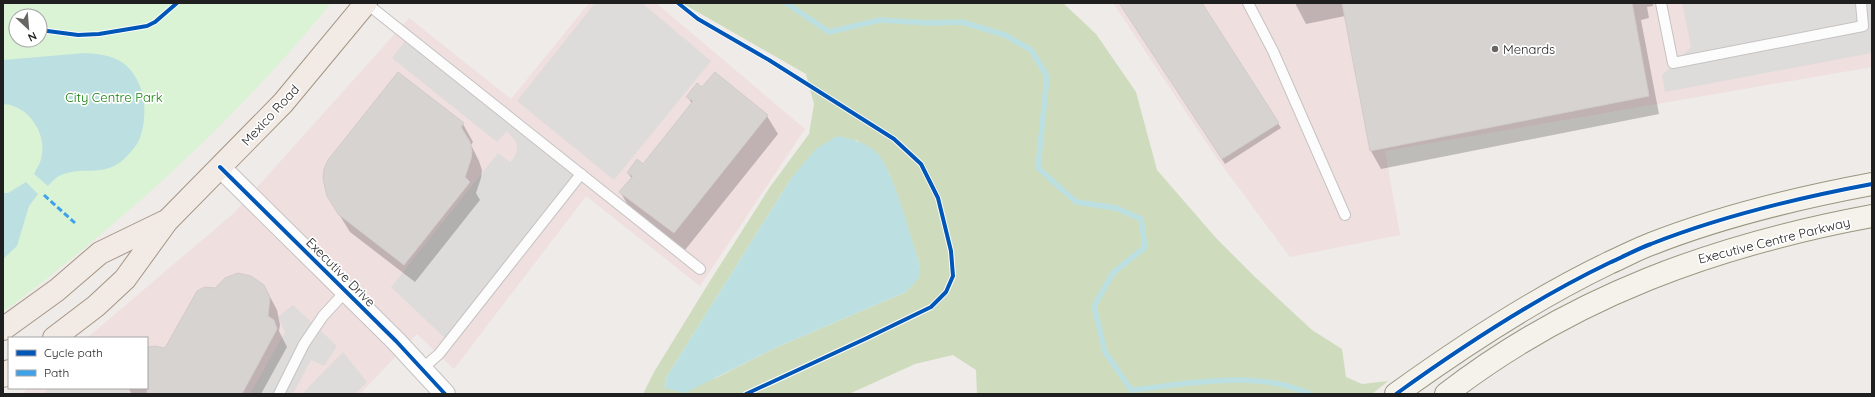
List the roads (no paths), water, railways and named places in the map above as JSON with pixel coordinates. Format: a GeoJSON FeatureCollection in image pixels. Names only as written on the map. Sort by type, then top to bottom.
{"type":"FeatureCollection","features":[{"type":"Feature","properties":{"kind":"main road","name":"Mexico Road"},"geometry":{"type":"LineString","coordinates":[[55,337],[96,306],[125,279],[167,221],[283,103],[366,3]]}},
{"type":"Feature","properties":{"kind":"main road","name":"Mexico Road"},"geometry":{"type":"LineString","coordinates":[[3,329],[57,290],[100,253],[167,221]]}},
{"type":"Feature","properties":{"kind":"street","name":"Executive Drive"},"geometry":{"type":"LineString","coordinates":[[220,167],[346,291],[422,368],[445,394]]}},
{"type":"Feature","properties":{"kind":"street"},"geometry":{"type":"LineString","coordinates":[[1396,394],[1454,352],[1516,313],[1585,275],[1650,244],[1763,207],[1872,184]]}},
{"type":"Feature","properties":{"kind":"street","name":"Executive Centre Parkway"},"geometry":{"type":"LineString","coordinates":[[1446,394],[1518,344],[1580,309],[1626,288],[1692,261],[1747,244],[1830,224],[1872,216]]}},
{"type":"Feature","properties":{"kind":"lane"},"geometry":{"type":"LineString","coordinates":[[366,3],[700,269]]}},
{"type":"Feature","properties":{"kind":"lane"},"geometry":{"type":"LineString","coordinates":[[1248,3],[1273,51],[1345,215]]}},
{"type":"Feature","properties":{"kind":"lane"},"geometry":{"type":"LineString","coordinates":[[1661,3],[1673,62],[1863,26],[1861,3]]}},
{"type":"Feature","properties":{"kind":"lane"},"geometry":{"type":"LineString","coordinates":[[422,368],[439,354],[581,174]]}},
{"type":"Feature","properties":{"kind":"lane"},"geometry":{"type":"LineString","coordinates":[[279,394],[304,344],[323,316],[346,291]]}},
{"type":"Feature","properties":{"kind":"water"},"geometry":{"type":"Polygon","coordinates":[[[85,53],[105,55],[114,58],[123,63],[130,70],[136,78],[143,97],[143,128],[137,144],[123,160],[115,165],[107,169],[67,173],[55,179],[48,186],[34,174],[40,161],[42,150],[42,140],[39,131],[28,116],[21,110],[3,104],[3,60],[85,53]]]}},
{"type":"Feature","properties":{"kind":"water"},"geometry":{"type":"Polygon","coordinates":[[[837,136],[862,143],[876,152],[882,160],[895,188],[907,223],[920,266],[919,278],[906,292],[775,348],[685,393],[664,388],[667,376],[792,177],[816,149],[837,136]]]}},
{"type":"Feature","properties":{"kind":"water"},"geometry":{"type":"Polygon","coordinates":[[[26,182],[38,194],[29,206],[17,246],[3,259],[3,193],[8,193],[26,182]]]}},
{"type":"Feature","properties":{"kind":"waterway"},"geometry":{"type":"LineString","coordinates":[[786,3],[829,32],[880,20],[930,23],[962,22],[1005,35],[1031,50],[1047,76],[1038,168],[1076,202],[1116,208],[1141,219],[1145,247],[1113,273],[1094,306],[1105,352],[1131,390],[1199,382],[1244,380],[1289,386],[1310,394]]}},
{"type":"Feature","properties":{"kind":"place","name":"Menards"},"geometry":{"type":"Point","coordinates":[1495,49]}},
{"type":"Feature","properties":{"kind":"park label","name":"City Centre Park"},"geometry":{"type":"Point","coordinates":[114,97]}}]}
